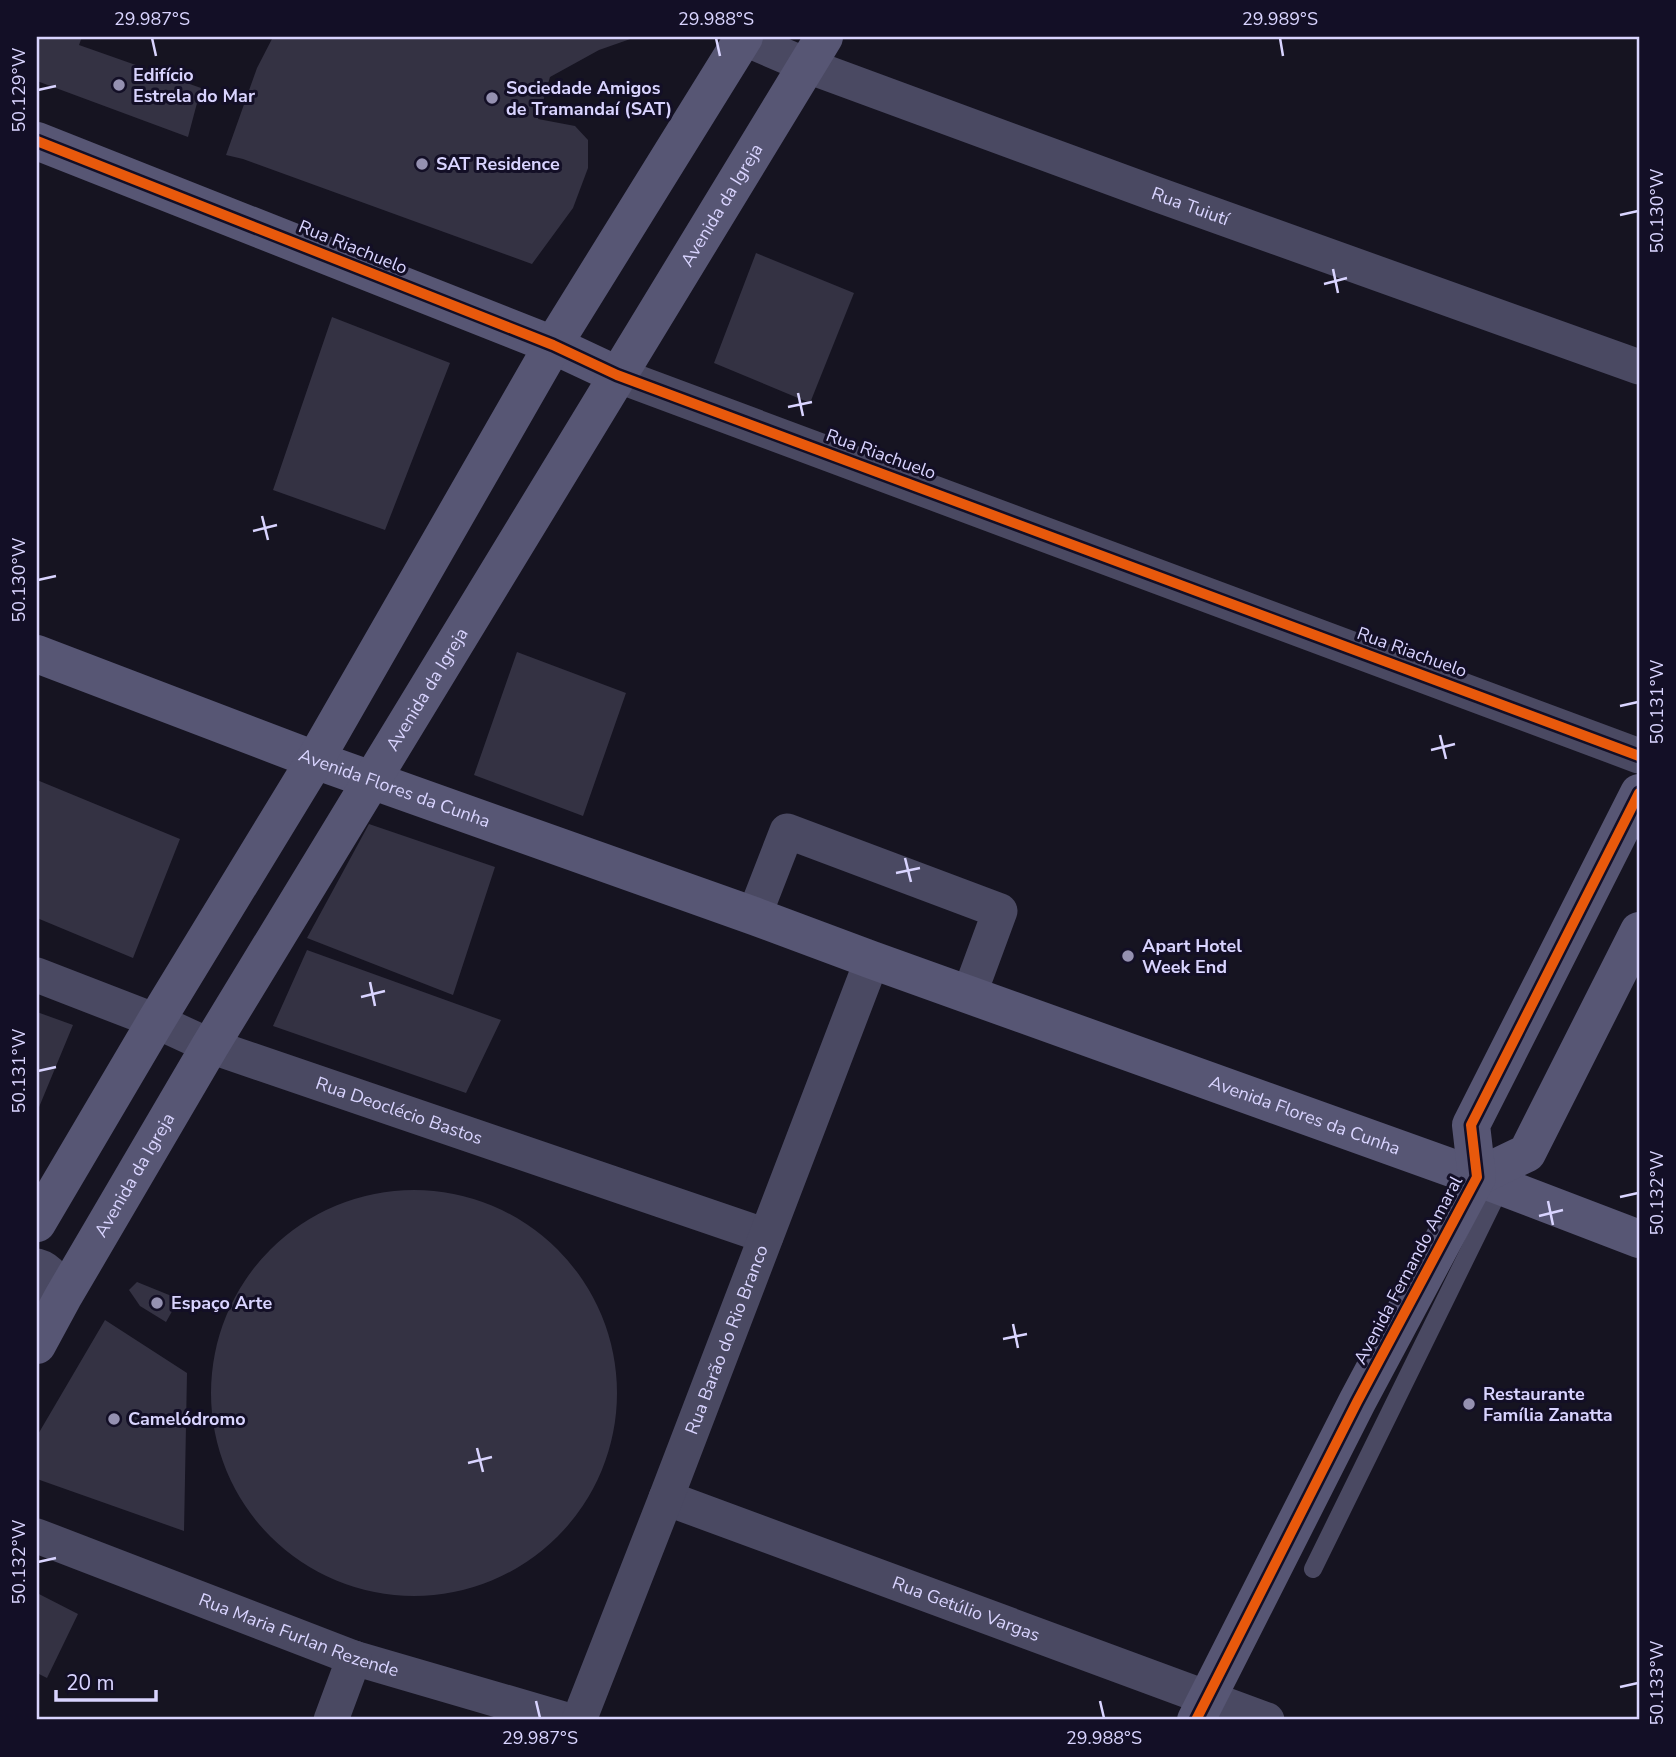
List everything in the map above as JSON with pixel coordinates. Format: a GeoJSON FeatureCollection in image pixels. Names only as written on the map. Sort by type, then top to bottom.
{"type":"FeatureCollection","features":[{"type":"Feature","properties":{"kind":"main road"},"geometry":{"type":"LineString","coordinates":[[37,1223],[315,760],[553,345],[743,38]]}},
{"type":"Feature","properties":{"kind":"main road","name":"Avenida da Igreja"},"geometry":{"type":"LineString","coordinates":[[37,1345],[50,1299],[210,1046],[816,51]]}},
{"type":"Feature","properties":{"kind":"main road","name":"Rua Riachuelo"},"geometry":{"type":"LineString","coordinates":[[37,141],[553,345],[617,374]]}},
{"type":"Feature","properties":{"kind":"main road","name":"Avenida Flores da Cunha"},"geometry":{"type":"LineString","coordinates":[[37,654],[315,760],[754,916],[1489,1182],[1639,1239]]}},
{"type":"Feature","properties":{"kind":"main road","name":"Avenida Fernando Amaral"},"geometry":{"type":"LineString","coordinates":[[1489,1182],[1471,1125],[1639,793]]}},
{"type":"Feature","properties":{"kind":"main road","name":"Avenida Fernando Amaral"},"geometry":{"type":"LineString","coordinates":[[1202,1709],[1357,1402],[1489,1182],[1527,1153],[1639,931]]}},
{"type":"Feature","properties":{"kind":"street","name":"Rua Tuiutí"},"geometry":{"type":"LineString","coordinates":[[743,38],[816,51],[1153,193],[1639,367]]}},
{"type":"Feature","properties":{"kind":"street","name":"Rua Riachuelo"},"geometry":{"type":"LineString","coordinates":[[617,374],[1639,756]]}},
{"type":"Feature","properties":{"kind":"street"},"geometry":{"type":"LineString","coordinates":[[754,916],[787,831],[1000,911],[969,995]]}},
{"type":"Feature","properties":{"kind":"street","name":"Rua Barão do Rio Branco"},"geometry":{"type":"LineString","coordinates":[[579,1720],[872,960]]}},
{"type":"Feature","properties":{"kind":"street","name":"Rua Deoclécio Bastos"},"geometry":{"type":"LineString","coordinates":[[37,975],[156,1021],[210,1046],[766,1236]]}},
{"type":"Feature","properties":{"kind":"street"},"geometry":{"type":"LineString","coordinates":[[37,1266],[46,1269],[56,1281],[50,1299]]}},
{"type":"Feature","properties":{"kind":"street","name":"Rua Getúlio Vargas"},"geometry":{"type":"LineString","coordinates":[[666,1498],[1202,1709],[1267,1720]]}},
{"type":"Feature","properties":{"kind":"street","name":"Rua Maria Furlan Rezende"},"geometry":{"type":"LineString","coordinates":[[37,1536],[354,1658],[567,1720]]}},
{"type":"Feature","properties":{"kind":"street"},"geometry":{"type":"LineString","coordinates":[[331,1720],[354,1658]]}},
{"type":"Feature","properties":{"kind":"lane"},"geometry":{"type":"LineString","coordinates":[[1312,1569],[1489,1182]]}},
{"type":"Feature","properties":{"kind":"building","name":"Edifício Estrela do Mar"},"geometry":{"type":"Polygon","coordinates":[[[38,37],[82,37],[79,45],[201,88],[188,137],[37,81],[38,37]]]}},
{"type":"Feature","properties":{"kind":"building","name":"SAT Residence"},"geometry":{"type":"Polygon","coordinates":[[[273,37],[636,37],[599,50],[550,77],[538,119],[575,126],[588,140],[588,168],[573,208],[532,264],[226,155],[257,68],[273,37]]]}},
{"type":"Feature","properties":{"kind":"building"},"geometry":{"type":"Polygon","coordinates":[[[756,253],[854,293],[810,403],[714,363],[756,253]]]}},
{"type":"Feature","properties":{"kind":"building"},"geometry":{"type":"Polygon","coordinates":[[[332,317],[450,363],[385,530],[273,490],[332,317]]]}},
{"type":"Feature","properties":{"kind":"building"},"geometry":{"type":"Polygon","coordinates":[[[517,652],[626,693],[583,816],[474,775],[517,652]]]}},
{"type":"Feature","properties":{"kind":"building"},"geometry":{"type":"Polygon","coordinates":[[[37,780],[180,839],[133,958],[37,918],[37,780]]]}},
{"type":"Feature","properties":{"kind":"building"},"geometry":{"type":"Polygon","coordinates":[[[369,824],[495,867],[453,995],[307,938],[369,824]]]}},
{"type":"Feature","properties":{"kind":"building"},"geometry":{"type":"Polygon","coordinates":[[[307,950],[501,1020],[466,1093],[273,1026],[307,950]]]}},
{"type":"Feature","properties":{"kind":"building"},"geometry":{"type":"Polygon","coordinates":[[[37,1012],[73,1025],[37,1112],[37,1012]]]}},
{"type":"Feature","properties":{"kind":"building"},"geometry":{"type":"Polygon","coordinates":[[[414,1190],[454,1194],[492,1205],[527,1224],[558,1249],[583,1280],[602,1315],[613,1353],[617,1393],[613,1433],[602,1471],[583,1506],[558,1537],[527,1562],[492,1581],[454,1592],[414,1596],[374,1592],[336,1581],[301,1562],[270,1537],[245,1506],[226,1471],[215,1433],[211,1393],[215,1353],[226,1315],[245,1280],[270,1249],[301,1224],[336,1205],[374,1194],[414,1190]]]}},
{"type":"Feature","properties":{"kind":"building","name":"Espaço Arte"},"geometry":{"type":"Polygon","coordinates":[[[137,1282],[179,1299],[166,1322],[140,1306],[129,1290],[137,1282]]]}},
{"type":"Feature","properties":{"kind":"building","name":"Camelódromo"},"geometry":{"type":"Polygon","coordinates":[[[105,1320],[187,1373],[184,1531],[37,1479],[37,1436],[105,1320]]]}},
{"type":"Feature","properties":{"kind":"building"},"geometry":{"type":"Polygon","coordinates":[[[37,1593],[78,1614],[47,1678],[37,1673],[37,1593]]]}},
{"type":"Feature","properties":{"kind":"cycle path"},"geometry":{"type":"LineString","coordinates":[[37,141],[553,345],[617,375],[1639,756]]}},
{"type":"Feature","properties":{"kind":"cycle path"},"geometry":{"type":"LineString","coordinates":[[1196,1720],[1357,1402],[1477,1177],[1471,1125],[1639,793]]}},
{"type":"Feature","properties":{"kind":"place","name":"Edifício Estrela do Mar"},"geometry":{"type":"Point","coordinates":[119,85]}},
{"type":"Feature","properties":{"kind":"place","name":"Sociedade Amigos de Tramandaí (SAT)"},"geometry":{"type":"Point","coordinates":[492,98]}},
{"type":"Feature","properties":{"kind":"place","name":"SAT Residence"},"geometry":{"type":"Point","coordinates":[422,164]}},
{"type":"Feature","properties":{"kind":"place","name":"Apart Hotel Week End"},"geometry":{"type":"Point","coordinates":[1128,956]}},
{"type":"Feature","properties":{"kind":"place","name":"Espaço Arte"},"geometry":{"type":"Point","coordinates":[157,1303]}},
{"type":"Feature","properties":{"kind":"place","name":"Restaurante Família Zanatta"},"geometry":{"type":"Point","coordinates":[1469,1404]}},
{"type":"Feature","properties":{"kind":"place","name":"Camelódromo"},"geometry":{"type":"Point","coordinates":[114,1419]}}]}
